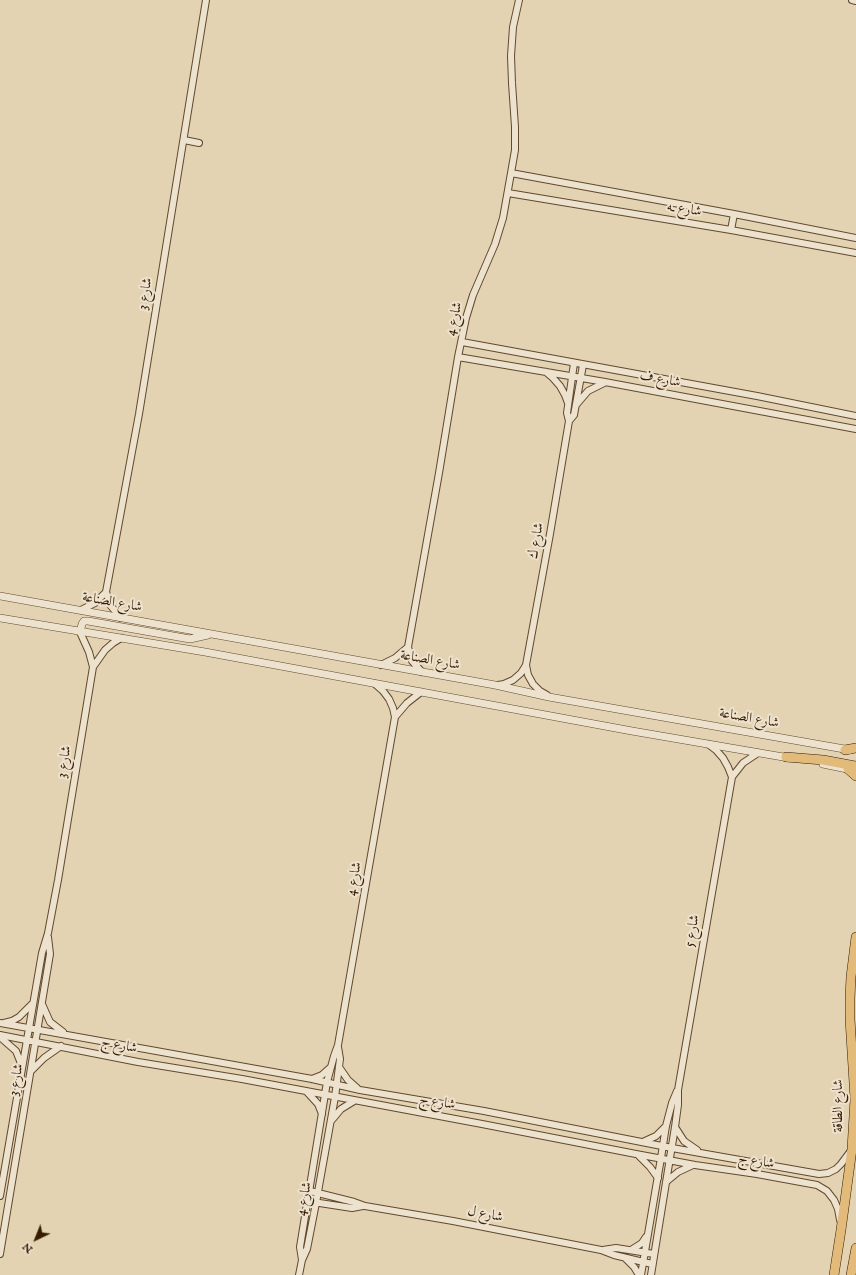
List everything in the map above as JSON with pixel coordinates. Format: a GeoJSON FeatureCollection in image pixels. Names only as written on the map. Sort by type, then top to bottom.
{"type":"FeatureCollection","features":[{"type":"Feature","properties":{"kind":"main road"},"geometry":{"type":"LineString","coordinates":[[845,750],[856,748]]}},
{"type":"Feature","properties":{"kind":"main road"},"geometry":{"type":"LineString","coordinates":[[786,757],[823,760],[853,769],[856,776]]}},
{"type":"Feature","properties":{"kind":"main road","name":"شارع الطاقة"},"geometry":{"type":"LineString","coordinates":[[834,1275],[852,1149],[855,1099],[851,977],[856,937]]}},
{"type":"Feature","properties":{"kind":"main road"},"geometry":{"type":"LineString","coordinates":[[851,1275],[856,1248]]}},
{"type":"Feature","properties":{"kind":"street","name":"شارع 3"},"geometry":{"type":"LineString","coordinates":[[106,592],[138,422],[206,0]]}},
{"type":"Feature","properties":{"kind":"street","name":"شارع 4"},"geometry":{"type":"LineString","coordinates":[[408,647],[458,357],[468,310],[495,244],[508,193],[515,150],[511,56],[513,27],[518,0]]}},
{"type":"Feature","properties":{"kind":"street"},"geometry":{"type":"LineString","coordinates":[[852,0],[856,1]]}},
{"type":"Feature","properties":{"kind":"street"},"geometry":{"type":"LineString","coordinates":[[184,140],[199,143]]}},
{"type":"Feature","properties":{"kind":"street","name":"شارع ـه"},"geometry":{"type":"LineString","coordinates":[[511,173],[856,238]]}},
{"type":"Feature","properties":{"kind":"street","name":"شارع ـه"},"geometry":{"type":"LineString","coordinates":[[508,193],[731,230],[856,253]]}},
{"type":"Feature","properties":{"kind":"street"},"geometry":{"type":"LineString","coordinates":[[731,230],[734,214]]}},
{"type":"Feature","properties":{"kind":"street","name":"شارع ف"},"geometry":{"type":"LineString","coordinates":[[462,342],[757,396],[856,416]]}},
{"type":"Feature","properties":{"kind":"street","name":"شارع ف"},"geometry":{"type":"LineString","coordinates":[[458,357],[606,382],[856,429]]}},
{"type":"Feature","properties":{"kind":"street","name":"شارع ك"},"geometry":{"type":"LineString","coordinates":[[526,665],[569,421],[567,413],[574,363]]}},
{"type":"Feature","properties":{"kind":"street","name":"شارع ك"},"geometry":{"type":"LineString","coordinates":[[569,421],[574,415],[576,407],[583,365]]}},
{"type":"Feature","properties":{"kind":"street"},"geometry":{"type":"LineString","coordinates":[[545,371],[560,386],[565,395],[568,406]]}},
{"type":"Feature","properties":{"kind":"street"},"geometry":{"type":"LineString","coordinates":[[576,407],[588,391],[606,382]]}},
{"type":"Feature","properties":{"kind":"street"},"geometry":{"type":"LineString","coordinates":[[755,410],[757,396]]}},
{"type":"Feature","properties":{"kind":"street"},"geometry":{"type":"LineString","coordinates":[[81,610],[95,603],[106,592],[111,606],[121,618]]}},
{"type":"Feature","properties":{"kind":"street","name":"شارع الصناعة"},"geometry":{"type":"LineString","coordinates":[[0,596],[856,752]]}},
{"type":"Feature","properties":{"kind":"street"},"geometry":{"type":"LineString","coordinates":[[0,618],[205,652],[375,684],[786,757]]}},
{"type":"Feature","properties":{"kind":"street"},"geometry":{"type":"LineString","coordinates":[[80,632],[82,624],[88,621],[190,639],[210,634]]}},
{"type":"Feature","properties":{"kind":"street","name":"شارع 3"},"geometry":{"type":"LineString","coordinates":[[0,1196],[42,953],[48,933],[58,880],[93,667],[89,652],[80,632]]}},
{"type":"Feature","properties":{"kind":"street","name":"شارع 3"},"geometry":{"type":"LineString","coordinates":[[93,667],[105,650],[122,638]]}},
{"type":"Feature","properties":{"kind":"street"},"geometry":{"type":"LineString","coordinates":[[381,665],[395,658],[408,647],[412,661],[422,673]]}},
{"type":"Feature","properties":{"kind":"street"},"geometry":{"type":"LineString","coordinates":[[495,685],[504,684],[513,680],[521,673],[526,665]]}},
{"type":"Feature","properties":{"kind":"street"},"geometry":{"type":"LineString","coordinates":[[526,665],[528,675],[533,684],[549,697]]}},
{"type":"Feature","properties":{"kind":"street","name":"شارع 4"},"geometry":{"type":"LineString","coordinates":[[302,1260],[300,1247],[326,1096],[327,1082],[338,1046],[395,717],[389,699],[375,684]]}},
{"type":"Feature","properties":{"kind":"street"},"geometry":{"type":"LineString","coordinates":[[395,717],[407,703],[422,692]]}},
{"type":"Feature","properties":{"kind":"street"},"geometry":{"type":"LineString","coordinates":[[708,744],[723,758],[732,777]]}},
{"type":"Feature","properties":{"kind":"street"},"geometry":{"type":"LineString","coordinates":[[732,777],[743,763],[758,753]]}},
{"type":"Feature","properties":{"kind":"street","name":"شارع 5"},"geometry":{"type":"LineString","coordinates":[[651,1275],[676,1127],[678,1090],[732,777]]}},
{"type":"Feature","properties":{"kind":"street","name":"شارع 3"},"geometry":{"type":"LineString","coordinates":[[0,1254],[50,954],[48,933]]}},
{"type":"Feature","properties":{"kind":"street"},"geometry":{"type":"LineString","coordinates":[[42,1002],[50,1022],[57,1029],[68,1035]]}},
{"type":"Feature","properties":{"kind":"street"},"geometry":{"type":"LineString","coordinates":[[1,1023],[12,1021],[19,1017],[33,1003]]}},
{"type":"Feature","properties":{"kind":"street","name":"شارع ج"},"geometry":{"type":"LineString","coordinates":[[1,1023],[312,1079],[360,1090],[484,1111],[672,1148],[819,1174],[828,1173],[836,1169],[852,1149]]}},
{"type":"Feature","properties":{"kind":"street"},"geometry":{"type":"LineString","coordinates":[[0,1036],[16,1051],[22,1068]]}},
{"type":"Feature","properties":{"kind":"street","name":"شارع ج"},"geometry":{"type":"LineString","coordinates":[[0,1036],[36,1041],[138,1062],[306,1091],[695,1165],[817,1185],[827,1191],[834,1200],[838,1209],[841,1230]]}},
{"type":"Feature","properties":{"kind":"street"},"geometry":{"type":"LineString","coordinates":[[30,1073],[44,1058],[61,1046]]}},
{"type":"Feature","properties":{"kind":"street","name":"شارع 4"},"geometry":{"type":"LineString","coordinates":[[299,1275],[302,1260],[307,1249],[335,1097],[340,1059],[338,1046]]}},
{"type":"Feature","properties":{"kind":"street"},"geometry":{"type":"LineString","coordinates":[[312,1079],[331,1067]]}},
{"type":"Feature","properties":{"kind":"street"},"geometry":{"type":"LineString","coordinates":[[339,1067],[348,1080],[360,1090]]}},
{"type":"Feature","properties":{"kind":"street","name":"شارع 5"},"geometry":{"type":"LineString","coordinates":[[640,1275],[666,1126],[672,1103],[678,1090]]}},
{"type":"Feature","properties":{"kind":"street"},"geometry":{"type":"LineString","coordinates":[[306,1091],[318,1104],[322,1118]]}},
{"type":"Feature","properties":{"kind":"street"},"geometry":{"type":"LineString","coordinates":[[330,1122],[342,1108],[355,1101]]}},
{"type":"Feature","properties":{"kind":"street"},"geometry":{"type":"LineString","coordinates":[[482,1124],[484,1111]]}},
{"type":"Feature","properties":{"kind":"street"},"geometry":{"type":"LineString","coordinates":[[643,1142],[656,1136],[666,1126]]}},
{"type":"Feature","properties":{"kind":"street"},"geometry":{"type":"LineString","coordinates":[[676,1127],[684,1142],[702,1153]]}},
{"type":"Feature","properties":{"kind":"street"},"geometry":{"type":"LineString","coordinates":[[567,1141],[570,1128]]}},
{"type":"Feature","properties":{"kind":"street"},"geometry":{"type":"LineString","coordinates":[[636,1154],[650,1167],[658,1178]]}},
{"type":"Feature","properties":{"kind":"street"},"geometry":{"type":"LineString","coordinates":[[757,1174],[758,1163]]}},
{"type":"Feature","properties":{"kind":"street"},"geometry":{"type":"LineString","coordinates":[[666,1182],[678,1172],[695,1165]]}},
{"type":"Feature","properties":{"kind":"street","name":"شارع ل"},"geometry":{"type":"LineString","coordinates":[[310,1191],[365,1206],[602,1250],[624,1258],[652,1264]]}},
{"type":"Feature","properties":{"kind":"street","name":"شارع ل"},"geometry":{"type":"LineString","coordinates":[[308,1201],[352,1208],[365,1206]]}},
{"type":"Feature","properties":{"kind":"street"},"geometry":{"type":"LineString","coordinates":[[630,1250],[642,1243],[648,1231]]}},
{"type":"Feature","properties":{"kind":"street","name":"شارع ل"},"geometry":{"type":"LineString","coordinates":[[602,1250],[616,1248],[654,1254]]}},
{"type":"Feature","properties":{"kind":"street"},"geometry":{"type":"LineString","coordinates":[[624,1258],[640,1275]]}}]}
